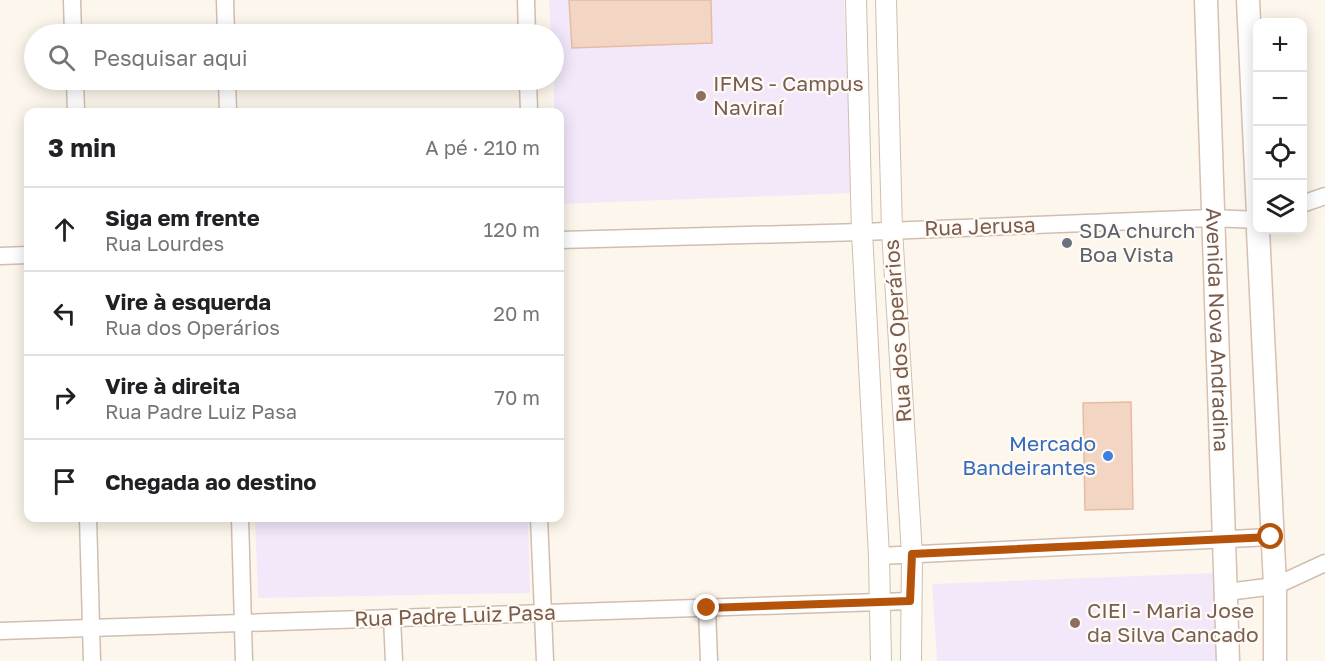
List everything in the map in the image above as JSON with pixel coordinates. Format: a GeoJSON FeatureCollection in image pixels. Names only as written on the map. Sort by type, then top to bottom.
{"type":"FeatureCollection","features":[{"type":"Feature","properties":{"kind":"main road","name":"Avenida Nova Andradina"},"geometry":{"type":"LineString","coordinates":[[1206,0],[1228,661]]}},
{"type":"Feature","properties":{"kind":"main road"},"geometry":{"type":"LineString","coordinates":[[1248,0],[1256,180]]}},
{"type":"Feature","properties":{"kind":"main road"},"geometry":{"type":"LineString","coordinates":[[1258,234],[1275,586],[1275,661]]}},
{"type":"Feature","properties":{"kind":"street"},"geometry":{"type":"LineString","coordinates":[[72,0],[73,24]]}},
{"type":"Feature","properties":{"kind":"street"},"geometry":{"type":"LineString","coordinates":[[225,0],[226,24]]}},
{"type":"Feature","properties":{"kind":"street"},"geometry":{"type":"LineString","coordinates":[[526,0],[527,24]]}},
{"type":"Feature","properties":{"kind":"street","name":"Rua dos Operários"},"geometry":{"type":"LineString","coordinates":[[856,0],[862,231],[879,556],[881,661]]}},
{"type":"Feature","properties":{"kind":"street","name":"Rua dos Operários"},"geometry":{"type":"LineString","coordinates":[[886,0],[892,230],[912,554],[911,661]]}},
{"type":"Feature","properties":{"kind":"street"},"geometry":{"type":"LineString","coordinates":[[75,90],[76,108]]}},
{"type":"Feature","properties":{"kind":"street"},"geometry":{"type":"LineString","coordinates":[[227,90],[228,108]]}},
{"type":"Feature","properties":{"kind":"street"},"geometry":{"type":"LineString","coordinates":[[528,90],[529,108]]}},
{"type":"Feature","properties":{"kind":"street"},"geometry":{"type":"LineString","coordinates":[[1307,202],[1325,196]]}},
{"type":"Feature","properties":{"kind":"street","name":"Rua Jerusa"},"geometry":{"type":"LineString","coordinates":[[564,240],[1212,218],[1253,220]]}},
{"type":"Feature","properties":{"kind":"street"},"geometry":{"type":"LineString","coordinates":[[0,256],[24,255]]}},
{"type":"Feature","properties":{"kind":"street"},"geometry":{"type":"LineString","coordinates":[[88,522],[92,661]]}},
{"type":"Feature","properties":{"kind":"street"},"geometry":{"type":"LineString","coordinates":[[240,522],[244,661]]}},
{"type":"Feature","properties":{"kind":"street"},"geometry":{"type":"LineString","coordinates":[[539,522],[544,661]]}},
{"type":"Feature","properties":{"kind":"street"},"geometry":{"type":"LineString","coordinates":[[879,556],[1271,537]]}},
{"type":"Feature","properties":{"kind":"street"},"geometry":{"type":"LineString","coordinates":[[1227,592],[1275,586],[1325,563]]}},
{"type":"Feature","properties":{"kind":"street","name":"Rua Padre Luiz Pasa"},"geometry":{"type":"LineString","coordinates":[[0,631],[910,601]]}},
{"type":"Feature","properties":{"kind":"street"},"geometry":{"type":"LineString","coordinates":[[707,608],[709,661]]}},
{"type":"Feature","properties":{"kind":"street"},"geometry":{"type":"LineString","coordinates":[[392,618],[394,661]]}},
{"type":"Feature","properties":{"kind":"shaded area","name":"IFMS - Campus Naviraí"},"geometry":{"type":"Polygon","coordinates":[[[549,0],[844,0],[852,193],[564,204],[564,108],[554,108],[554,90],[564,90],[564,24],[550,24],[549,0]]]}},
{"type":"Feature","properties":{"kind":"shaded area"},"geometry":{"type":"Polygon","coordinates":[[[255,522],[528,522],[530,593],[258,598],[255,522]]]}},
{"type":"Feature","properties":{"kind":"shaded area","name":"CIEI - Maria Jose da Silva Cancado"},"geometry":{"type":"Polygon","coordinates":[[[1213,573],[1216,661],[937,661],[932,584],[1213,573]]]}},
{"type":"Feature","properties":{"kind":"building"},"geometry":{"type":"Polygon","coordinates":[[[569,0],[711,0],[712,43],[572,48],[569,0]]]}},
{"type":"Feature","properties":{"kind":"building","name":"Mercado Bandeirantes"},"geometry":{"type":"Polygon","coordinates":[[[1131,402],[1133,509],[1085,510],[1083,403],[1131,402]]]}},
{"type":"Feature","properties":{"kind":"place","name":"IFMS - Campus Naviraí"},"geometry":{"type":"Point","coordinates":[701,96]}},
{"type":"Feature","properties":{"kind":"place","name":"SDA church Boa Vista"},"geometry":{"type":"Point","coordinates":[1067,243]}},
{"type":"Feature","properties":{"kind":"place","name":"Mercado Bandeirantes"},"geometry":{"type":"Point","coordinates":[1108,456]}},
{"type":"Feature","properties":{"kind":"place","name":"CIEI - Maria Jose da Silva Cancado"},"geometry":{"type":"Point","coordinates":[1075,623]}},
{"type":"Feature","properties":{"kind":"route"},"geometry":{"type":"LineString","coordinates":[[707,608],[910,601],[912,554],[1271,537]]}}]}
